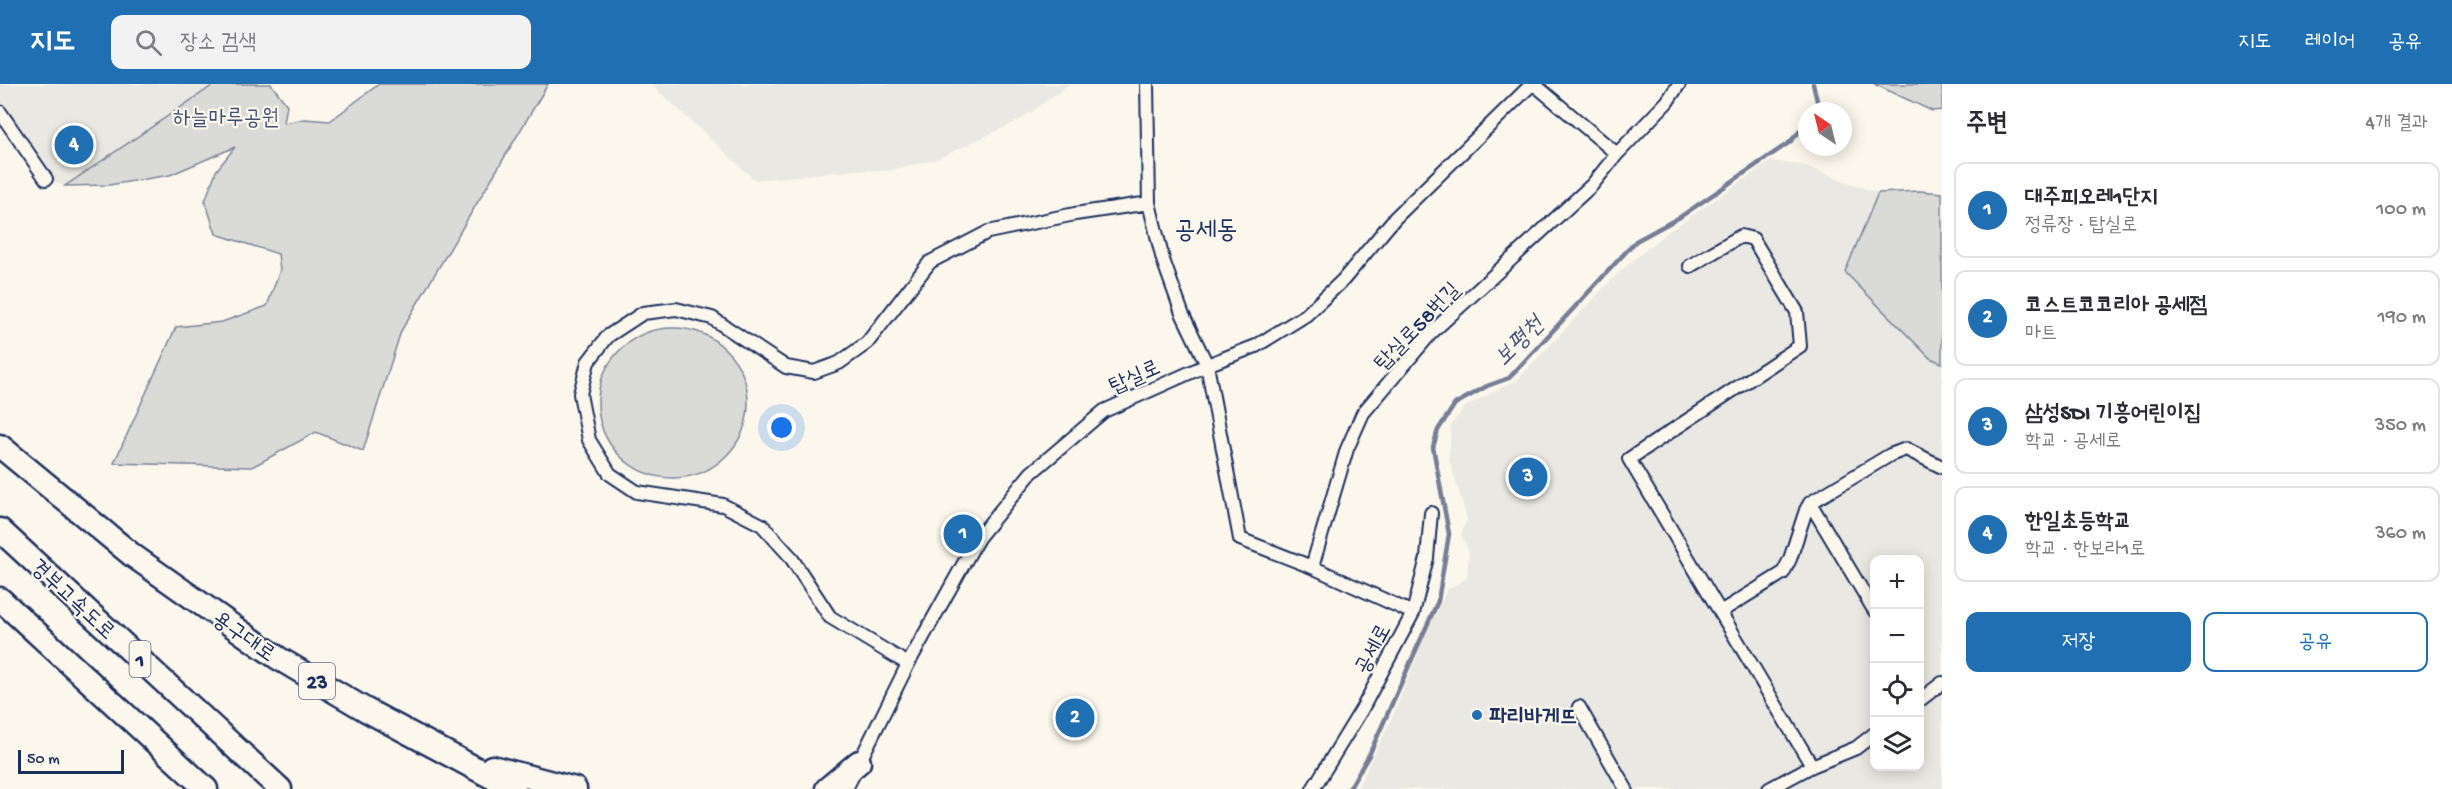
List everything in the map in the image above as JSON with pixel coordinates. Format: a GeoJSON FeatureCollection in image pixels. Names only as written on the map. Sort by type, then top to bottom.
{"type":"FeatureCollection","features":[{"type":"Feature","properties":{"kind":"highway","name":"용구대로"},"geometry":{"type":"LineString","coordinates":[[0,446],[132,555],[278,658],[366,710],[514,789]]}},
{"type":"Feature","properties":{"kind":"highway","name":"경부고속도로"},"geometry":{"type":"LineString","coordinates":[[0,530],[280,789]]}},
{"type":"Feature","properties":{"kind":"highway","name":"1"},"geometry":{"type":"LineString","coordinates":[[0,599],[206,789]]}},
{"type":"Feature","properties":{"kind":"highway"},"geometry":{"type":"LineString","coordinates":[[458,758],[575,789]]}},
{"type":"Feature","properties":{"kind":"highway"},"geometry":{"type":"LineString","coordinates":[[826,789],[859,762]]}},
{"type":"Feature","properties":{"kind":"street"},"geometry":{"type":"LineString","coordinates":[[1147,84],[1149,203],[1167,271],[1182,314],[1207,365],[1240,539],[1312,567],[1413,613]]}},
{"type":"Feature","properties":{"kind":"street"},"geometry":{"type":"LineString","coordinates":[[1533,84],[1617,154]]}},
{"type":"Feature","properties":{"kind":"street","name":"탑실로"},"geometry":{"type":"LineString","coordinates":[[846,789],[908,664],[978,538],[1031,472],[1104,411],[1256,346],[1306,315],[1343,280],[1395,218],[1533,84]]}},
{"type":"Feature","properties":{"kind":"street","name":"탑실로58번길"},"geometry":{"type":"LineString","coordinates":[[1312,567],[1347,449],[1363,412],[1431,333],[1592,185],[1617,154],[1667,102],[1679,84]]}},
{"type":"Feature","properties":{"kind":"street"},"geometry":{"type":"LineString","coordinates":[[0,113],[46,179]]}},
{"type":"Feature","properties":{"kind":"street"},"geometry":{"type":"LineString","coordinates":[[908,664],[830,617],[790,556],[762,525],[723,505],[638,492],[610,474],[589,440],[580,394],[588,362],[608,336],[643,313],[676,309],[712,318],[786,367],[814,372],[839,363],[867,343],[930,262],[988,232],[1075,214],[1149,203]]}},
{"type":"Feature","properties":{"kind":"street"},"geometry":{"type":"LineString","coordinates":[[1690,266],[1741,236],[1753,239],[1797,312],[1800,346],[1629,459],[1812,766]]}},
{"type":"Feature","properties":{"kind":"street"},"geometry":{"type":"LineString","coordinates":[[1720,612],[1783,573],[1810,503],[1890,454],[1906,450],[1942,467]]}},
{"type":"Feature","properties":{"kind":"street"},"geometry":{"type":"LineString","coordinates":[[1810,503],[1874,609]]}},
{"type":"Feature","properties":{"kind":"street","name":"공세로"},"geometry":{"type":"LineString","coordinates":[[1313,789],[1362,709],[1413,613],[1427,558],[1431,513]]}},
{"type":"Feature","properties":{"kind":"street"},"geometry":{"type":"LineString","coordinates":[[1924,693],[1942,683]]}},
{"type":"Feature","properties":{"kind":"street"},"geometry":{"type":"LineString","coordinates":[[1579,707],[1626,789]]}},
{"type":"Feature","properties":{"kind":"street"},"geometry":{"type":"LineString","coordinates":[[1769,789],[1812,766],[1856,748],[1870,738]]}},
{"type":"Feature","properties":{"kind":"shaded area"},"geometry":{"type":"Polygon","coordinates":[[[0,84],[215,84],[65,186],[46,179],[0,112],[0,84]]]}},
{"type":"Feature","properties":{"kind":"shaded area"},"geometry":{"type":"Polygon","coordinates":[[[651,84],[1070,84],[1020,120],[937,159],[887,171],[858,170],[755,180],[651,84]]]}},
{"type":"Feature","properties":{"kind":"shaded area"},"geometry":{"type":"Polygon","coordinates":[[[1771,161],[1802,165],[1878,193],[1845,272],[1930,358],[1942,363],[1942,789],[1357,789],[1393,716],[1424,639],[1447,590],[1467,578],[1469,552],[1461,535],[1467,519],[1449,459],[1451,425],[1465,407],[1518,379],[1618,273],[1661,237],[1771,161]]]}},
{"type":"Feature","properties":{"kind":"green space","name":"하늘마루공원"},"geometry":{"type":"Polygon","coordinates":[[[215,84],[271,84],[287,105],[284,123],[304,119],[330,121],[379,84],[548,84],[401,331],[363,451],[316,432],[252,467],[114,463],[176,327],[222,322],[267,306],[280,270],[278,254],[216,234],[205,201],[216,171],[235,147],[170,175],[109,185],[65,186],[215,84]]]}},
{"type":"Feature","properties":{"kind":"green space"},"geometry":{"type":"Polygon","coordinates":[[[1874,84],[1942,84],[1942,110],[1932,111],[1874,84]]]}},
{"type":"Feature","properties":{"kind":"green space"},"geometry":{"type":"Polygon","coordinates":[[[1920,191],[1942,193],[1942,363],[1930,358],[1845,272],[1878,193],[1920,191]]]}},
{"type":"Feature","properties":{"kind":"green space"},"geometry":{"type":"Polygon","coordinates":[[[673,328],[702,333],[715,340],[726,350],[736,361],[743,374],[748,403],[743,432],[736,445],[726,456],[715,466],[702,473],[673,478],[644,473],[631,466],[620,456],[610,445],[603,432],[598,403],[603,374],[610,361],[620,350],[631,340],[644,333],[673,328]]]}},
{"type":"Feature","properties":{"kind":"waterway","name":"보평천"},"geometry":{"type":"LineString","coordinates":[[1813,84],[1817,102]]}},
{"type":"Feature","properties":{"kind":"waterway","name":"보평천"},"geometry":{"type":"LineString","coordinates":[[1349,789],[1369,755],[1438,601],[1449,534],[1433,447],[1438,430],[1455,404],[1487,386],[1509,378],[1636,241],[1680,217],[1790,142],[1798,133]]}},
{"type":"Feature","properties":{"kind":"place","name":"한일초등학교"},"geometry":{"type":"Point","coordinates":[74,145]}},
{"type":"Feature","properties":{"kind":"place","name":"삼성SDI 기흥어린이집"},"geometry":{"type":"Point","coordinates":[1528,477]}},
{"type":"Feature","properties":{"kind":"place","name":"대주피오레1단지"},"geometry":{"type":"Point","coordinates":[963,534]}},
{"type":"Feature","properties":{"kind":"place","name":"파리바게뜨"},"geometry":{"type":"Point","coordinates":[1477,715]}},
{"type":"Feature","properties":{"kind":"place","name":"코스트코코리아 공세점"},"geometry":{"type":"Point","coordinates":[1075,718]}},
{"type":"Feature","properties":{"kind":"district","name":"공세동"},"geometry":{"type":"Point","coordinates":[1206,228]}}]}
